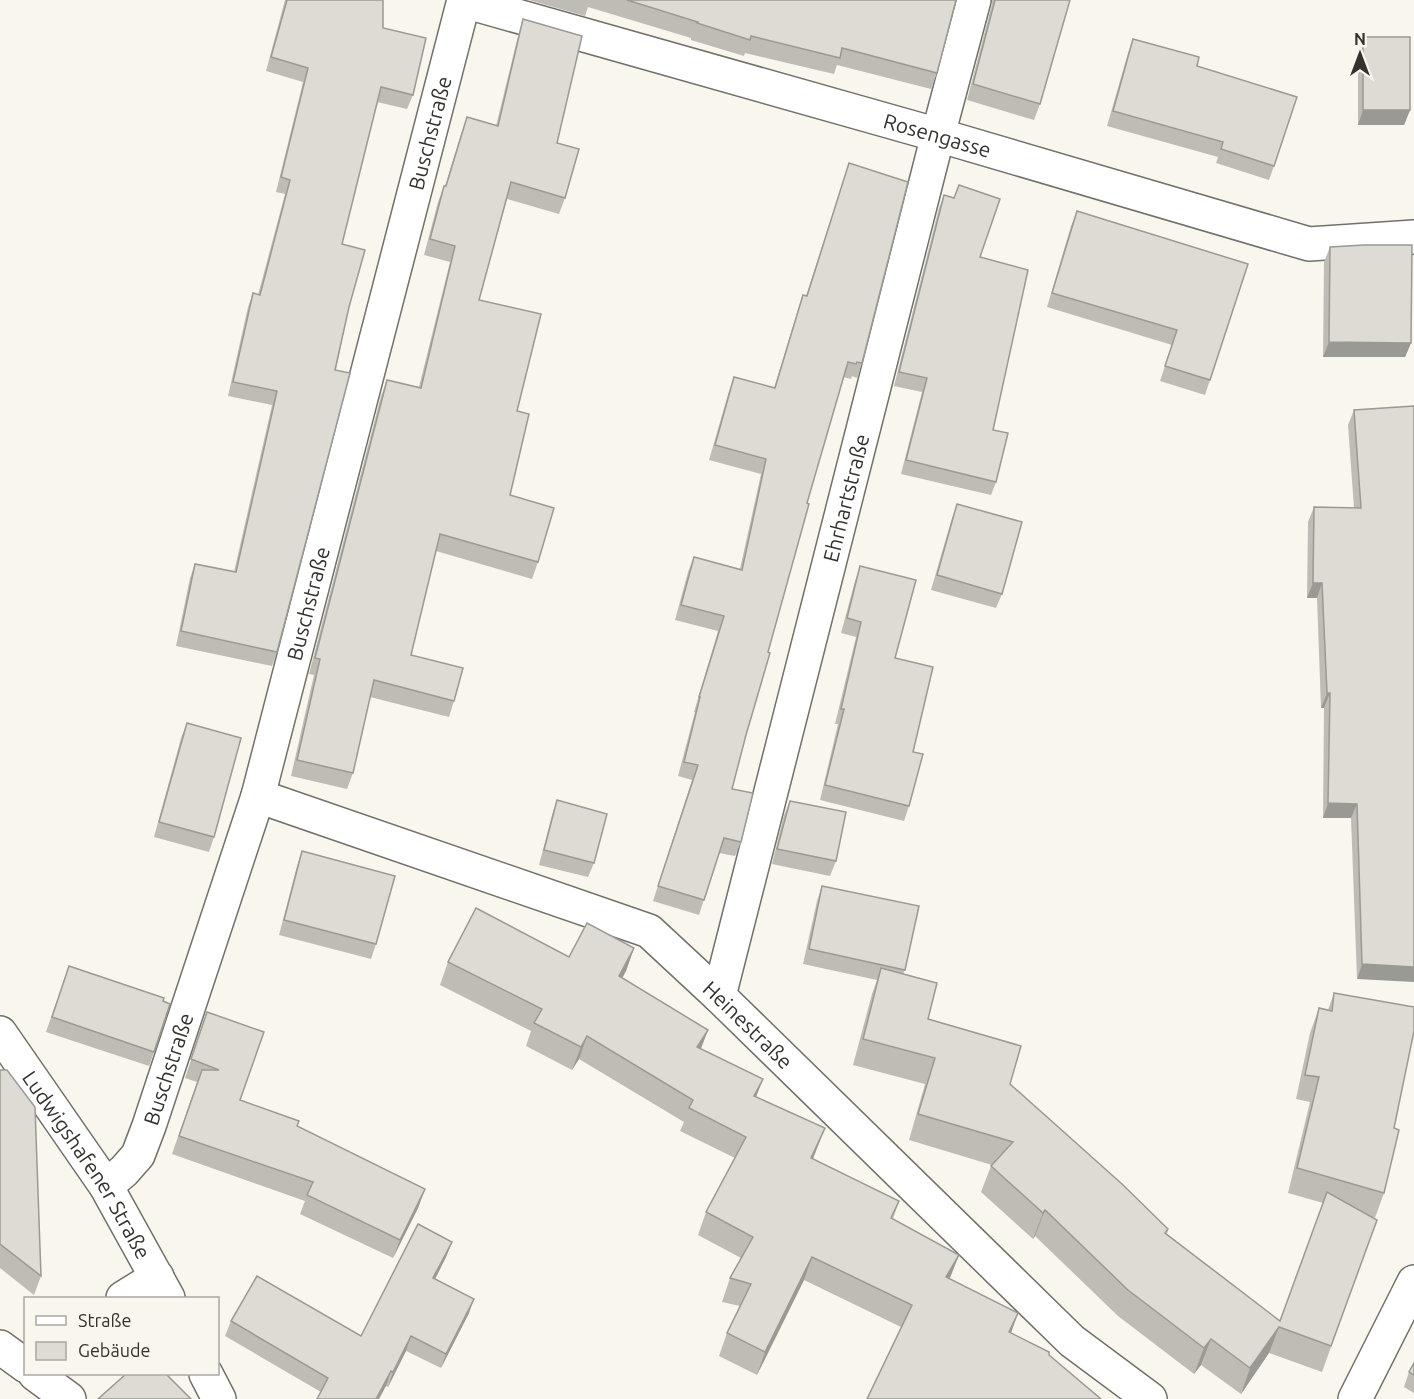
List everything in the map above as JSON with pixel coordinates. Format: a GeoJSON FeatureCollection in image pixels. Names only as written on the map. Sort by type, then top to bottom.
{"type":"FeatureCollection","features":[{"type":"Feature","properties":{"kind":"street","name":"Rosengasse"},"geometry":{"type":"LineString","coordinates":[[464,0],[1309,244],[1414,237]]}},
{"type":"Feature","properties":{"kind":"street","name":"Buschstraße"},"geometry":{"type":"LineString","coordinates":[[106,1186],[138,1155],[258,796],[464,0]]}},
{"type":"Feature","properties":{"kind":"street","name":"Ehrhartstraße"},"geometry":{"type":"LineString","coordinates":[[718,996],[974,0]]}},
{"type":"Feature","properties":{"kind":"street","name":"Heinestraße"},"geometry":{"type":"LineString","coordinates":[[258,796],[649,931],[1072,1341],[1150,1399]]}},
{"type":"Feature","properties":{"kind":"street","name":"Ludwigshafener Straße"},"geometry":{"type":"LineString","coordinates":[[0,1034],[106,1186],[163,1288]]}},
{"type":"Feature","properties":{"kind":"street"},"geometry":{"type":"LineString","coordinates":[[1355,1399],[1414,1282]]}},
{"type":"Feature","properties":{"kind":"street"},"geometry":{"type":"LineString","coordinates":[[130,1297],[163,1288]]}},
{"type":"Feature","properties":{"kind":"street"},"geometry":{"type":"LineString","coordinates":[[0,1347],[24,1365]]}},
{"type":"Feature","properties":{"kind":"street"},"geometry":{"type":"LineString","coordinates":[[36,1375],[69,1399],[78,1375]]}},
{"type":"Feature","properties":{"kind":"street"},"geometry":{"type":"LineString","coordinates":[[207,1375],[219,1399]]}},
{"type":"Feature","properties":{"kind":"building"},"geometry":{"type":"Polygon","coordinates":[[[287,0],[383,0],[383,28],[426,38],[413,95],[381,87],[342,244],[365,250],[335,370],[350,373],[277,652],[181,631],[195,564],[236,572],[277,391],[233,382],[253,293],[260,295],[290,180],[281,177],[308,68],[271,57],[287,0]]]}},
{"type":"Feature","properties":{"kind":"building"},"geometry":{"type":"Polygon","coordinates":[[[627,0],[956,0],[937,73],[842,48],[840,58],[751,36],[750,40],[627,0]]]}},
{"type":"Feature","properties":{"kind":"building"},"geometry":{"type":"Polygon","coordinates":[[[995,0],[1070,0],[1040,104],[973,84],[995,0]]]}},
{"type":"Feature","properties":{"kind":"building"},"geometry":{"type":"Polygon","coordinates":[[[523,19],[582,36],[557,143],[579,149],[565,198],[511,182],[479,300],[541,314],[517,411],[529,414],[510,495],[554,508],[538,562],[440,534],[411,655],[463,668],[454,701],[374,680],[353,773],[297,760],[320,659],[315,658],[387,380],[421,388],[455,246],[430,239],[444,186],[446,186],[467,117],[498,126],[523,19]]]}},
{"type":"Feature","properties":{"kind":"building"},"geometry":{"type":"Polygon","coordinates":[[[1363,37],[1410,37],[1410,110],[1363,110],[1363,37]]]}},
{"type":"Feature","properties":{"kind":"building"},"geometry":{"type":"Polygon","coordinates":[[[1133,39],[1199,57],[1197,66],[1297,97],[1274,166],[1221,149],[1223,142],[1113,111],[1133,39]]]}},
{"type":"Feature","properties":{"kind":"building"},"geometry":{"type":"Polygon","coordinates":[[[849,163],[908,182],[862,363],[848,362],[807,503],[809,504],[768,652],[770,653],[732,789],[753,793],[741,842],[724,838],[704,900],[658,886],[698,765],[684,762],[699,697],[724,616],[681,605],[694,557],[742,570],[766,459],[715,445],[734,377],[775,388],[803,295],[807,296],[849,163]]]}},
{"type":"Feature","properties":{"kind":"building"},"geometry":{"type":"Polygon","coordinates":[[[959,185],[1000,199],[980,257],[1028,270],[993,430],[1008,433],[996,482],[906,460],[927,378],[899,372],[944,195],[954,198],[959,185]]]}},
{"type":"Feature","properties":{"kind":"building"},"geometry":{"type":"Polygon","coordinates":[[[1077,211],[1248,264],[1210,380],[1165,366],[1177,330],[1052,293],[1077,211]]]}},
{"type":"Feature","properties":{"kind":"building"},"geometry":{"type":"Polygon","coordinates":[[[1412,245],[1411,343],[1329,342],[1330,247],[1412,245]]]}},
{"type":"Feature","properties":{"kind":"building"},"geometry":{"type":"Polygon","coordinates":[[[1414,406],[1414,967],[1362,964],[1357,804],[1328,803],[1330,693],[1327,693],[1322,583],[1313,583],[1314,507],[1361,508],[1354,410],[1414,406]]]}},
{"type":"Feature","properties":{"kind":"building"},"geometry":{"type":"Polygon","coordinates":[[[957,504],[1022,522],[1002,594],[937,575],[957,504]]]}},
{"type":"Feature","properties":{"kind":"building"},"geometry":{"type":"Polygon","coordinates":[[[860,566],[916,580],[895,658],[933,667],[913,752],[923,754],[909,806],[825,785],[844,709],[841,709],[861,622],[847,618],[860,566]]]}},
{"type":"Feature","properties":{"kind":"building"},"geometry":{"type":"Polygon","coordinates":[[[187,723],[241,738],[214,837],[159,822],[187,723]]]}},
{"type":"Feature","properties":{"kind":"building"},"geometry":{"type":"Polygon","coordinates":[[[557,800],[607,814],[594,863],[544,850],[557,800]]]}},
{"type":"Feature","properties":{"kind":"building"},"geometry":{"type":"Polygon","coordinates":[[[790,801],[846,812],[836,861],[777,849],[790,801]]]}},
{"type":"Feature","properties":{"kind":"building"},"geometry":{"type":"Polygon","coordinates":[[[302,851],[395,876],[376,944],[284,920],[302,851]]]}},
{"type":"Feature","properties":{"kind":"building"},"geometry":{"type":"Polygon","coordinates":[[[822,886],[919,906],[905,970],[809,949],[822,886]]]}},
{"type":"Feature","properties":{"kind":"building"},"geometry":{"type":"Polygon","coordinates":[[[476,908],[569,957],[587,923],[634,948],[619,976],[708,1030],[697,1047],[763,1079],[754,1096],[825,1128],[811,1158],[899,1201],[891,1218],[959,1255],[946,1277],[1018,1313],[1009,1332],[1049,1352],[1049,1355],[1101,1399],[867,1399],[912,1305],[812,1257],[765,1352],[727,1333],[751,1284],[730,1278],[753,1237],[706,1212],[746,1137],[689,1108],[693,1100],[587,1036],[581,1047],[534,1023],[542,1009],[448,962],[476,908]]]}},
{"type":"Feature","properties":{"kind":"building"},"geometry":{"type":"Polygon","coordinates":[[[69,966],[164,998],[163,1001],[170,1004],[154,1052],[52,1017],[69,966]]]}},
{"type":"Feature","properties":{"kind":"building"},"geometry":{"type":"Polygon","coordinates":[[[881,968],[937,983],[928,1019],[1021,1046],[1010,1084],[1122,1184],[1168,1229],[1165,1233],[1280,1321],[1327,1192],[1377,1220],[1331,1346],[1279,1327],[1250,1368],[1211,1339],[1204,1348],[1128,1290],[1045,1210],[1043,1213],[991,1166],[1013,1142],[918,1114],[935,1058],[863,1039],[881,968]]]}},
{"type":"Feature","properties":{"kind":"building"},"geometry":{"type":"Polygon","coordinates":[[[1334,993],[1414,1007],[1414,1031],[1394,1128],[1399,1130],[1384,1193],[1297,1168],[1319,1077],[1305,1075],[1319,1008],[1332,1011],[1334,993]]]}},
{"type":"Feature","properties":{"kind":"building"},"geometry":{"type":"Polygon","coordinates":[[[207,1012],[264,1032],[240,1100],[299,1121],[297,1126],[425,1189],[400,1240],[307,1195],[313,1182],[179,1136],[202,1070],[219,1070],[191,1059],[207,1012]]]}},
{"type":"Feature","properties":{"kind":"building"},"geometry":{"type":"Polygon","coordinates":[[[0,1070],[7,1070],[35,1107],[41,1276],[0,1244],[0,1070]]]}},
{"type":"Feature","properties":{"kind":"building"},"geometry":{"type":"Polygon","coordinates":[[[418,1224],[452,1242],[433,1278],[474,1299],[446,1354],[411,1336],[376,1399],[317,1399],[328,1378],[231,1321],[257,1276],[361,1336],[418,1224]]]}},
{"type":"Feature","properties":{"kind":"building"},"geometry":{"type":"Polygon","coordinates":[[[1414,1363],[1414,1375],[1409,1372],[1414,1363]]]}},
{"type":"Feature","properties":{"kind":"building"},"geometry":{"type":"Polygon","coordinates":[[[125,1375],[167,1375],[191,1399],[98,1399],[125,1375]]]}}]}
